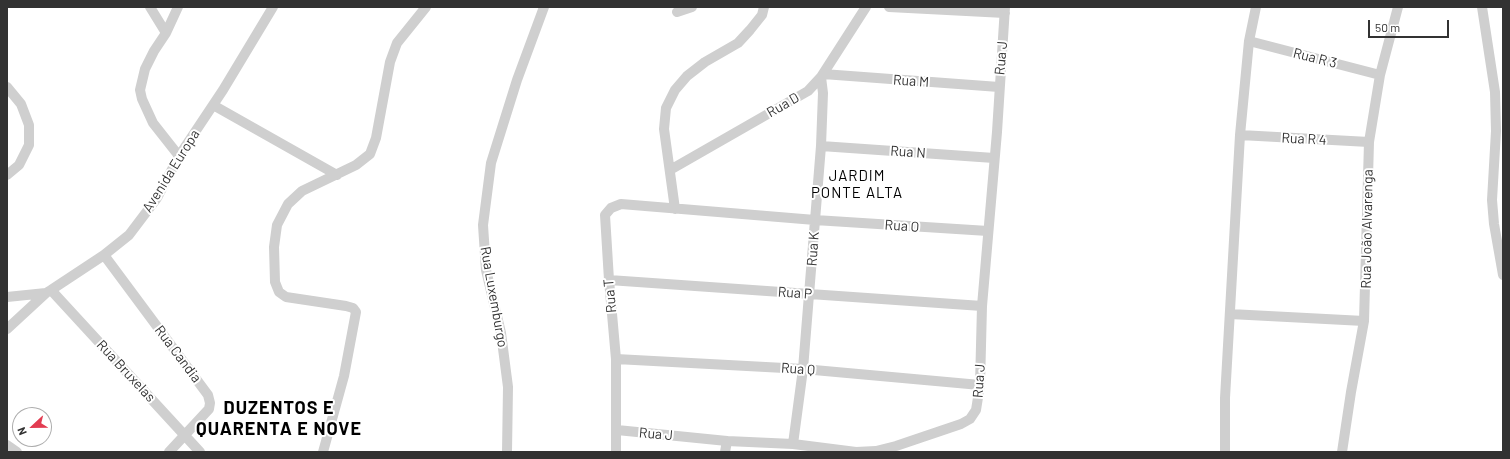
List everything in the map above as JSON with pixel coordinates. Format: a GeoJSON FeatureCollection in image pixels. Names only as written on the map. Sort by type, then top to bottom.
{"type":"FeatureCollection","features":[{"type":"Feature","properties":{"kind":"street"},"geometry":{"type":"LineString","coordinates":[[150,7],[166,32]]}},
{"type":"Feature","properties":{"kind":"street"},"geometry":{"type":"LineString","coordinates":[[178,7],[166,32],[144,68],[140,90],[142,99],[153,123],[159,133],[179,156]]}},
{"type":"Feature","properties":{"kind":"street","name":"Avenida Europa"},"geometry":{"type":"LineString","coordinates":[[7,297],[49,292],[104,255],[129,235],[158,198],[179,156],[213,105],[273,7]]}},
{"type":"Feature","properties":{"kind":"street"},"geometry":{"type":"LineString","coordinates":[[322,452],[344,376],[356,312],[353,308],[346,306],[286,297],[279,292],[275,282],[274,247],[277,225],[288,204],[302,191],[356,165],[370,154],[376,138],[390,62],[397,43],[426,7]]}},
{"type":"Feature","properties":{"kind":"street","name":"Rua Luxemburgo"},"geometry":{"type":"LineString","coordinates":[[507,452],[508,387],[501,333],[486,270],[483,225],[491,164],[517,80],[544,7]]}},
{"type":"Feature","properties":{"kind":"street"},"geometry":{"type":"LineString","coordinates":[[677,12],[692,7]]}},
{"type":"Feature","properties":{"kind":"street"},"geometry":{"type":"LineString","coordinates":[[675,209],[664,129],[666,108],[675,90],[687,76],[738,43],[762,15],[764,7]]}},
{"type":"Feature","properties":{"kind":"street","name":"Rua D"},"geometry":{"type":"LineString","coordinates":[[670,170],[808,91],[822,76],[866,7]]}},
{"type":"Feature","properties":{"kind":"street"},"geometry":{"type":"LineString","coordinates":[[889,7],[1005,10]]}},
{"type":"Feature","properties":{"kind":"street"},"geometry":{"type":"LineString","coordinates":[[1225,452],[1225,398],[1240,135],[1249,41],[1256,7]]}},
{"type":"Feature","properties":{"kind":"street","name":"Rua João Alvarenga"},"geometry":{"type":"LineString","coordinates":[[1342,452],[1364,321],[1368,142],[1380,74],[1398,7]]}},
{"type":"Feature","properties":{"kind":"street"},"geometry":{"type":"LineString","coordinates":[[1482,7],[1495,92],[1496,131],[1492,200],[1494,224],[1503,275]]}},
{"type":"Feature","properties":{"kind":"street","name":"Rua J"},"geometry":{"type":"LineString","coordinates":[[617,430],[727,441],[793,444],[856,452],[876,451],[896,446],[961,424],[970,419],[976,410],[980,385],[982,306],[997,132],[1005,10]]}},
{"type":"Feature","properties":{"kind":"street","name":"Rua R 3"},"geometry":{"type":"LineString","coordinates":[[1249,41],[1380,74]]}},
{"type":"Feature","properties":{"kind":"street","name":"Rua M"},"geometry":{"type":"LineString","coordinates":[[822,76],[999,87]]}},
{"type":"Feature","properties":{"kind":"street","name":"Rua K"},"geometry":{"type":"LineString","coordinates":[[793,444],[803,368],[822,146],[822,76]]}},
{"type":"Feature","properties":{"kind":"street"},"geometry":{"type":"LineString","coordinates":[[7,87],[21,104],[29,125],[29,145],[19,165],[7,175]]}},
{"type":"Feature","properties":{"kind":"street"},"geometry":{"type":"LineString","coordinates":[[213,105],[337,175]]}},
{"type":"Feature","properties":{"kind":"street","name":"Rua R 4"},"geometry":{"type":"LineString","coordinates":[[1240,135],[1368,142]]}},
{"type":"Feature","properties":{"kind":"street","name":"Rua N"},"geometry":{"type":"LineString","coordinates":[[822,146],[994,158]]}},
{"type":"Feature","properties":{"kind":"street","name":"Rua T"},"geometry":{"type":"LineString","coordinates":[[616,452],[616,359],[605,215],[611,208],[621,204],[815,220]]}},
{"type":"Feature","properties":{"kind":"street","name":"Rua O"},"geometry":{"type":"LineString","coordinates":[[815,220],[988,231]]}},
{"type":"Feature","properties":{"kind":"street","name":"Rua Candia"},"geometry":{"type":"LineString","coordinates":[[104,255],[208,395],[210,403],[209,409],[169,452]]}},
{"type":"Feature","properties":{"kind":"street","name":"Rua P"},"geometry":{"type":"LineString","coordinates":[[609,280],[982,306]]}},
{"type":"Feature","properties":{"kind":"street"},"geometry":{"type":"LineString","coordinates":[[7,329],[49,292]]}},
{"type":"Feature","properties":{"kind":"street","name":"Rua Bruxelas"},"geometry":{"type":"LineString","coordinates":[[49,292],[200,452]]}},
{"type":"Feature","properties":{"kind":"street"},"geometry":{"type":"LineString","coordinates":[[1230,314],[1364,321]]}},
{"type":"Feature","properties":{"kind":"street","name":"Rua Q"},"geometry":{"type":"LineString","coordinates":[[616,359],[803,368],[980,385]]}},
{"type":"Feature","properties":{"kind":"street"},"geometry":{"type":"LineString","coordinates":[[725,452],[727,441]]}},
{"type":"Feature","properties":{"kind":"street"},"geometry":{"type":"LineString","coordinates":[[7,445],[17,452]]}},
{"type":"Feature","properties":{"kind":"district","name":"JARDIM PONTE ALTA"},"geometry":{"type":"Point","coordinates":[857,184]}},
{"type":"Feature","properties":{"kind":"district","name":"DUZENTOS E QUARENTA E NOVE"},"geometry":{"type":"Point","coordinates":[279,418]}}]}
